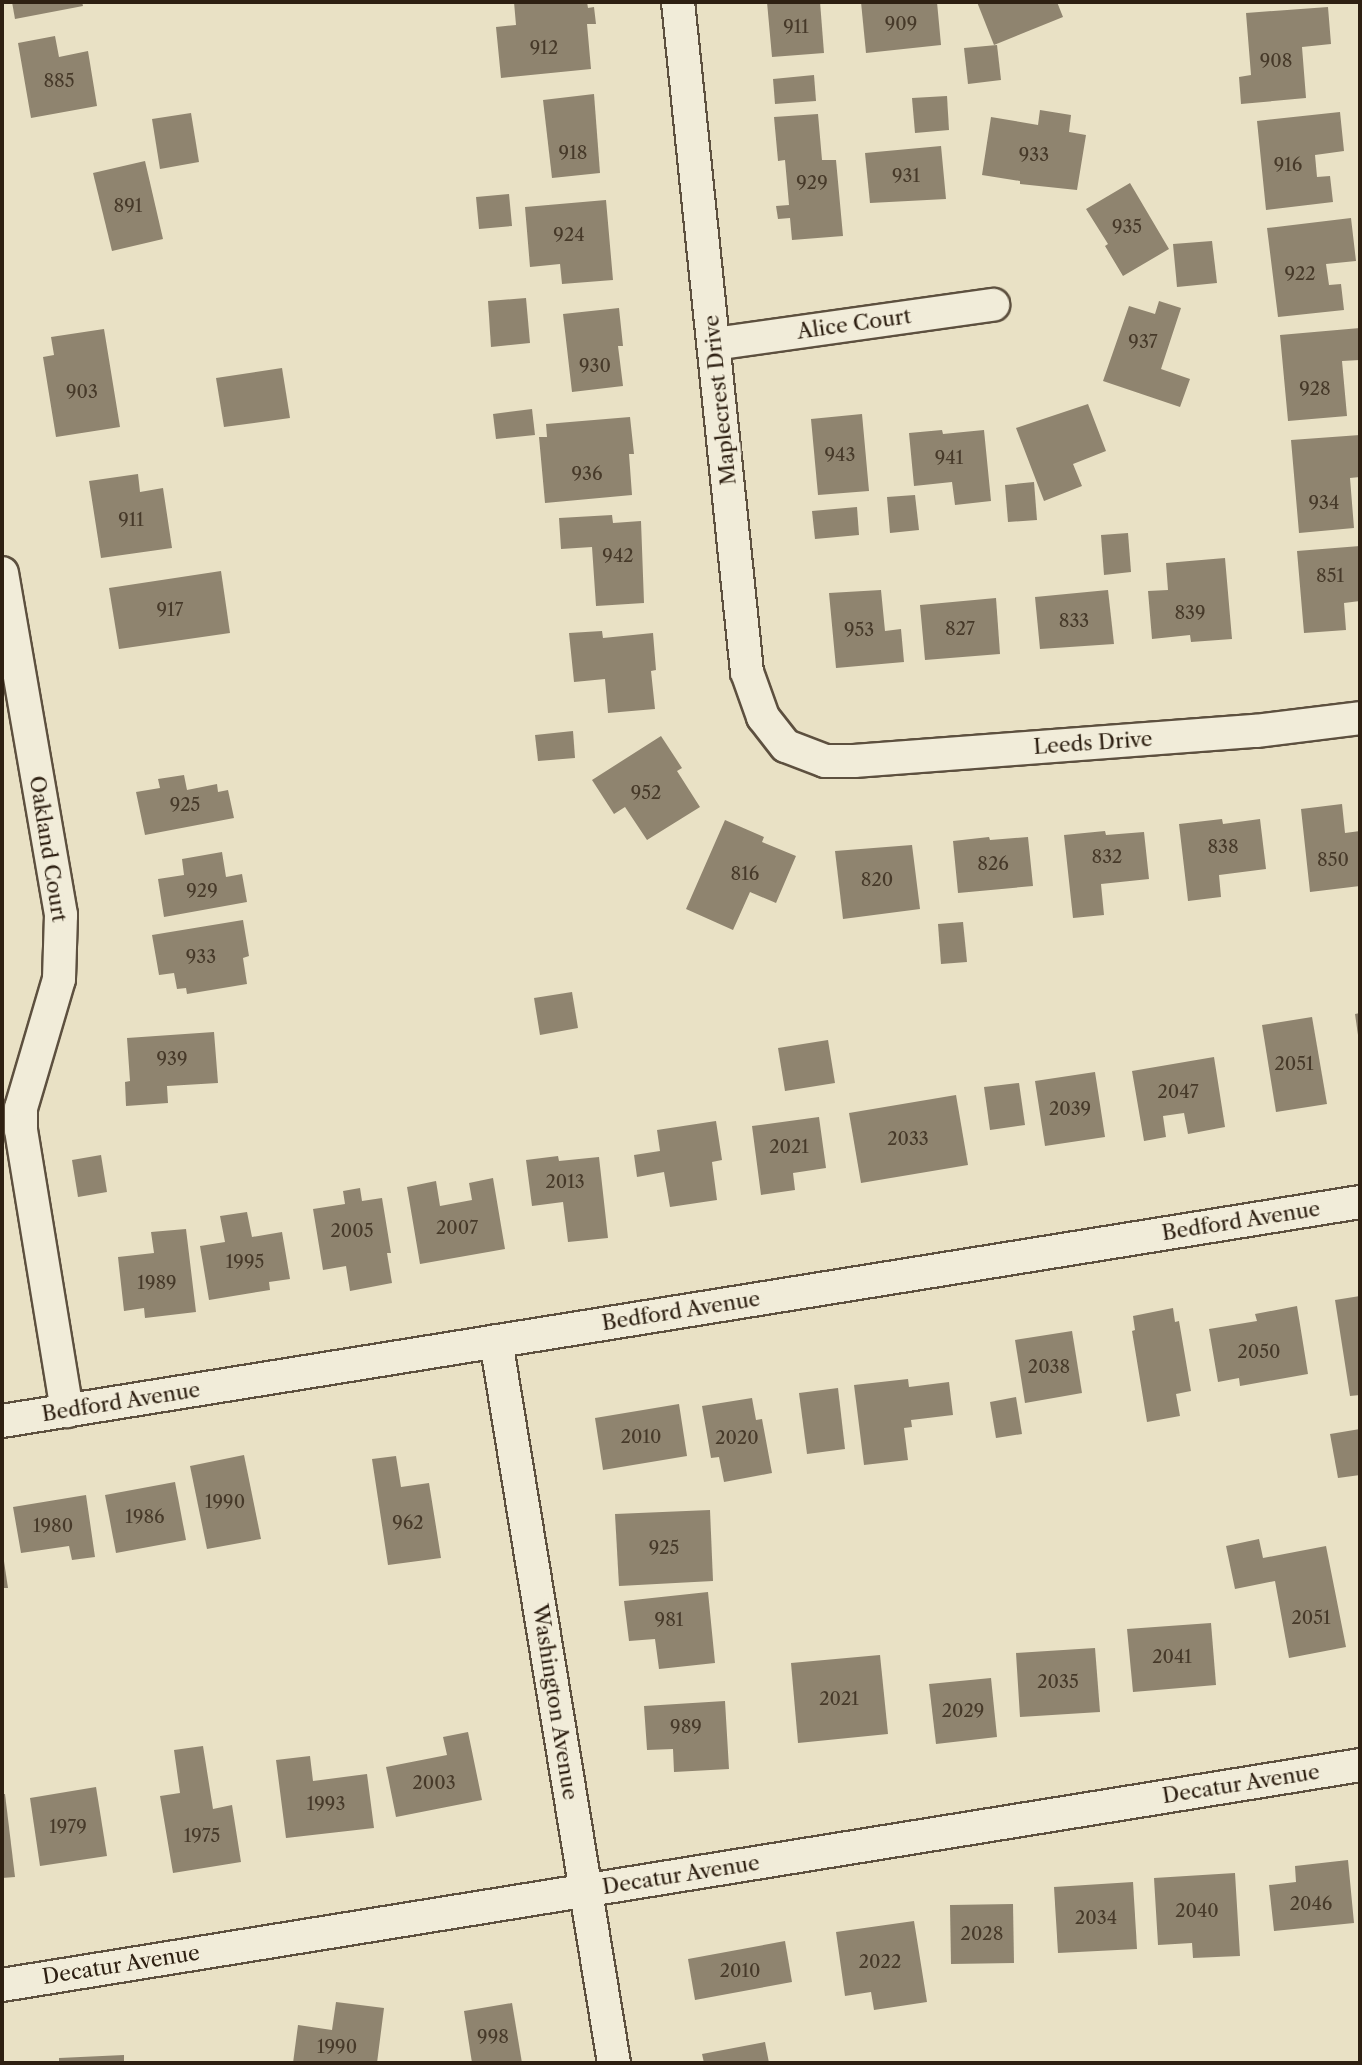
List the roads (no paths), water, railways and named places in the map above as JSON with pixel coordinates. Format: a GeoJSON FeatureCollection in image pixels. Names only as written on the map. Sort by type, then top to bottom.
{"type":"FeatureCollection","features":[{"type":"Feature","properties":{"kind":"street","name":"Maplecrest Drive"},"geometry":{"type":"LineString","coordinates":[[678,2],[747,672],[763,717],[786,746],[825,761]]}},
{"type":"Feature","properties":{"kind":"street","name":"Alice Court"},"geometry":{"type":"LineString","coordinates":[[714,344],[993,305]]}},
{"type":"Feature","properties":{"kind":"street","name":"Oakland Court"},"geometry":{"type":"LineString","coordinates":[[2,573],[61,915],[59,979],[21,1108],[21,1130],[67,1411]]}},
{"type":"Feature","properties":{"kind":"street","name":"Leeds Drive"},"geometry":{"type":"LineString","coordinates":[[825,761],[1256,731],[1360,718]]}},
{"type":"Feature","properties":{"kind":"street","name":"Bedford Avenue"},"geometry":{"type":"LineString","coordinates":[[2,1421],[1360,1202]]}},
{"type":"Feature","properties":{"kind":"street","name":"Washington Avenue"},"geometry":{"type":"LineString","coordinates":[[496,1341],[614,2063]]}},
{"type":"Feature","properties":{"kind":"street","name":"Decatur Avenue"},"geometry":{"type":"LineString","coordinates":[[2,1985],[1360,1765]]}}]}
